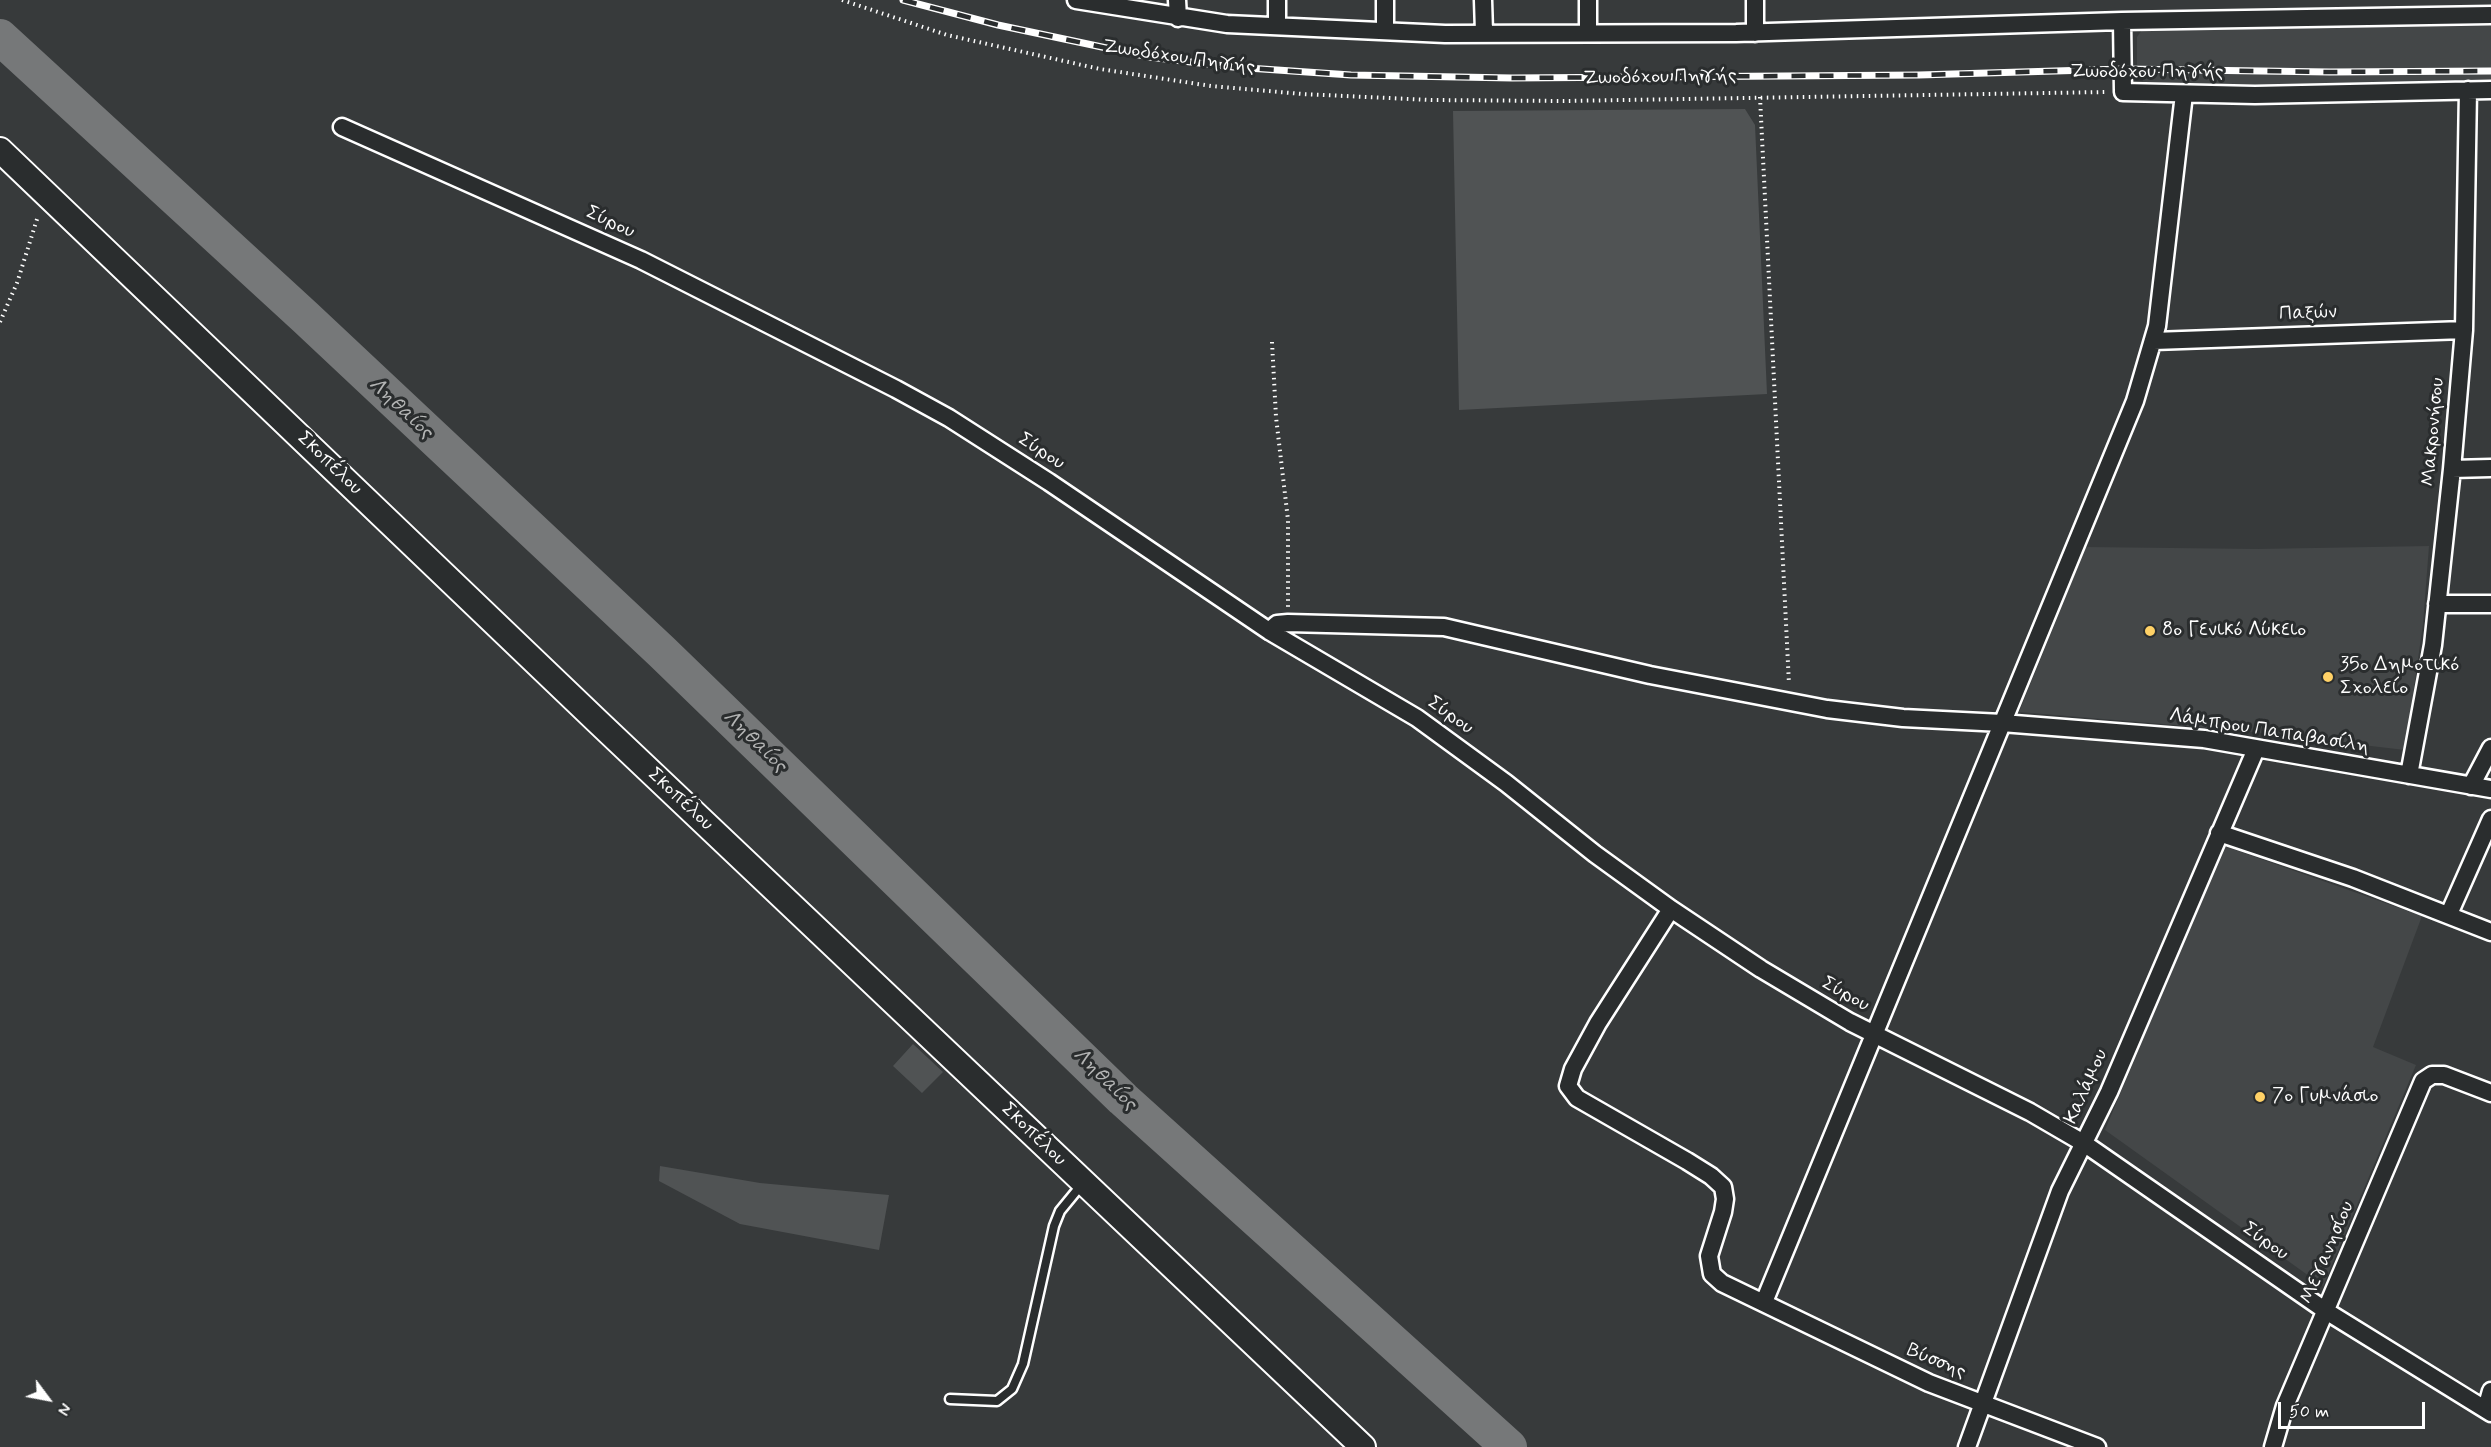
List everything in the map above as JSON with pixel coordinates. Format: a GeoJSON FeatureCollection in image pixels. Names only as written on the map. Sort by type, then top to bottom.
{"type":"FeatureCollection","features":[{"type":"Feature","properties":{"kind":"main road","name":"Σκοπέλου"},"geometry":{"type":"LineString","coordinates":[[0,150],[1363,1447]]}},
{"type":"Feature","properties":{"kind":"street"},"geometry":{"type":"LineString","coordinates":[[1077,0],[1178,18],[1227,24],[1445,34],[1484,32],[1755,33],[2122,21],[2491,15]]}},
{"type":"Feature","properties":{"kind":"street"},"geometry":{"type":"LineString","coordinates":[[1178,0],[1178,18]]}},
{"type":"Feature","properties":{"kind":"street"},"geometry":{"type":"LineString","coordinates":[[1277,0],[1277,26]]}},
{"type":"Feature","properties":{"kind":"street"},"geometry":{"type":"LineString","coordinates":[[1385,0],[1385,31]]}},
{"type":"Feature","properties":{"kind":"street"},"geometry":{"type":"LineString","coordinates":[[1483,0],[1484,32]]}},
{"type":"Feature","properties":{"kind":"street"},"geometry":{"type":"LineString","coordinates":[[1588,0],[1588,33]]}},
{"type":"Feature","properties":{"kind":"street"},"geometry":{"type":"LineString","coordinates":[[1755,0],[1755,33]]}},
{"type":"Feature","properties":{"kind":"street"},"geometry":{"type":"LineString","coordinates":[[2122,21],[2123,92]]}},
{"type":"Feature","properties":{"kind":"street","name":"Μακρονήσου"},"geometry":{"type":"LineString","coordinates":[[2409,775],[2433,645],[2464,330],[2468,90]]}},
{"type":"Feature","properties":{"kind":"street","name":"Ζωοδόχου Πηγής"},"geometry":{"type":"LineString","coordinates":[[2123,92],[2184,94],[2491,90]]}},
{"type":"Feature","properties":{"kind":"street"},"geometry":{"type":"LineString","coordinates":[[1764,1302],[2135,401],[2154,341],[2184,94]]}},
{"type":"Feature","properties":{"kind":"street","name":"Σύρου"},"geometry":{"type":"LineString","coordinates":[[342,127],[630,255],[896,389],[1011,457],[1269,631],[1417,718],[1671,909],[1798,992],[1873,1034],[2020,1107],[2085,1144],[2326,1311],[2488,1411]]}},
{"type":"Feature","properties":{"kind":"street","name":"Παξών"},"geometry":{"type":"LineString","coordinates":[[2154,341],[2464,330]]}},
{"type":"Feature","properties":{"kind":"street"},"geometry":{"type":"LineString","coordinates":[[2452,469],[2491,468]]}},
{"type":"Feature","properties":{"kind":"street"},"geometry":{"type":"LineString","coordinates":[[2437,604],[2491,604]]}},
{"type":"Feature","properties":{"kind":"street"},"geometry":{"type":"LineString","coordinates":[[1269,631],[1277,624],[1288,623]]}},
{"type":"Feature","properties":{"kind":"street","name":"Λάμπρου Παπαβασίλη"},"geometry":{"type":"LineString","coordinates":[[1288,623],[1444,627],[1650,675],[1789,701],[1903,718],[2002,723],[2204,739],[2491,789]]}},
{"type":"Feature","properties":{"kind":"street"},"geometry":{"type":"LineString","coordinates":[[2471,786],[2491,748]]}},
{"type":"Feature","properties":{"kind":"street","name":"Καλάμου"},"geometry":{"type":"LineString","coordinates":[[1967,1447],[2054,1207],[2085,1144],[2256,749]]}},
{"type":"Feature","properties":{"kind":"street"},"geometry":{"type":"LineString","coordinates":[[2449,914],[2491,819]]}},
{"type":"Feature","properties":{"kind":"street"},"geometry":{"type":"LineString","coordinates":[[2219,833],[2353,878],[2491,932]]}},
{"type":"Feature","properties":{"kind":"street","name":"Βύσσης"},"geometry":{"type":"LineString","coordinates":[[1671,909],[1598,1023],[1573,1069],[1568,1086],[1577,1098],[1687,1161],[1711,1176],[1723,1187],[1724,1206],[1709,1256],[1712,1274],[1722,1282],[1900,1370],[1982,1404],[2097,1447]]}},
{"type":"Feature","properties":{"kind":"street","name":"Μεγανησίου"},"geometry":{"type":"LineString","coordinates":[[2273,1447],[2285,1406],[2420,1087],[2427,1077],[2444,1075],[2491,1093]]}},
{"type":"Feature","properties":{"kind":"street"},"geometry":{"type":"LineString","coordinates":[[2488,1411],[2491,1391]]}},
{"type":"Feature","properties":{"kind":"lane"},"geometry":{"type":"LineString","coordinates":[[950,1400],[997,1401],[1012,1389],[1023,1364],[1054,1226],[1060,1211],[1083,1183]]}},
{"type":"Feature","properties":{"kind":"path","name":"Ζωοδόχου Πηγής"},"geometry":{"type":"LineString","coordinates":[[842,0],[948,35],[1100,69],[1211,86],[1302,94],[1431,100],[1563,101],[2123,92]]}},
{"type":"Feature","properties":{"kind":"path"},"geometry":{"type":"LineString","coordinates":[[1760,97],[1789,701]]}},
{"type":"Feature","properties":{"kind":"path"},"geometry":{"type":"LineString","coordinates":[[0,322],[17,283],[34,226],[47,196]]}},
{"type":"Feature","properties":{"kind":"path"},"geometry":{"type":"LineString","coordinates":[[1272,342],[1276,417],[1288,520],[1288,623]]}},
{"type":"Feature","properties":{"kind":"shaded area"},"geometry":{"type":"Polygon","coordinates":[[[2491,26],[2491,85],[2379,88],[2144,82],[2137,74],[2137,37],[2142,30],[2491,26]]]}},
{"type":"Feature","properties":{"kind":"shaded area"},"geometry":{"type":"Polygon","coordinates":[[[1745,109],[1755,125],[1767,394],[1459,410],[1453,111],[1745,109]]]}},
{"type":"Feature","properties":{"kind":"shaded area"},"geometry":{"type":"Polygon","coordinates":[[[2429,546],[2423,624],[2405,750],[2235,730],[2019,712],[2086,547],[2257,549],[2429,546]]]}},
{"type":"Feature","properties":{"kind":"shaded area","name":"7ο Γυμνάσιο"},"geometry":{"type":"Polygon","coordinates":[[[2224,846],[2422,916],[2373,1047],[2416,1065],[2323,1286],[2105,1130],[2224,846]]]}},
{"type":"Feature","properties":{"kind":"shaded area"},"geometry":{"type":"Polygon","coordinates":[[[913,1044],[943,1072],[922,1093],[893,1066],[913,1044]]]}},
{"type":"Feature","properties":{"kind":"shaded area"},"geometry":{"type":"Polygon","coordinates":[[[660,1166],[760,1183],[889,1195],[879,1250],[740,1224],[659,1181],[660,1166]]]}},
{"type":"Feature","properties":{"kind":"waterway","name":"Ληθαίος"},"geometry":{"type":"LineString","coordinates":[[0,37],[305,317],[662,652],[1123,1099],[1509,1447]]}},
{"type":"Feature","properties":{"kind":"railway"},"geometry":{"type":"LineString","coordinates":[[903,0],[998,25],[1149,57],[1233,67],[1351,75],[1512,78],[1919,75],[2123,69],[2330,72],[2491,71]]}},
{"type":"Feature","properties":{"kind":"place","name":"8ο Γενικό Λύκειο"},"geometry":{"type":"Point","coordinates":[2150,631]}},
{"type":"Feature","properties":{"kind":"place","name":"35ο Δημοτικό Σχολείο"},"geometry":{"type":"Point","coordinates":[2328,677]}},
{"type":"Feature","properties":{"kind":"place","name":"7ο Γυμνάσιο"},"geometry":{"type":"Point","coordinates":[2260,1097]}}]}
